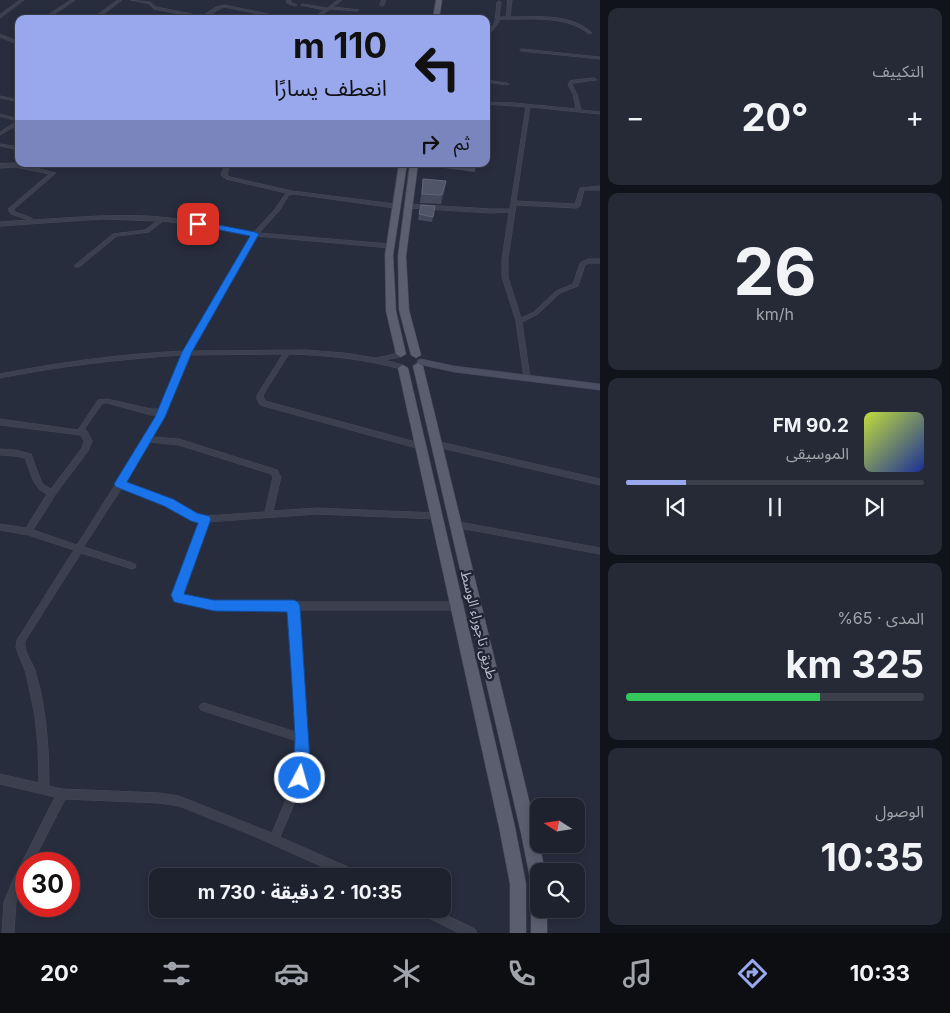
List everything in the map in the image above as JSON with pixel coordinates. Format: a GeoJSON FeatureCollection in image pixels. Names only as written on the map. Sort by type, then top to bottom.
{"type":"FeatureCollection","features":[{"type":"Feature","properties":{"kind":"main road"},"geometry":{"type":"LineString","coordinates":[[437,15],[439,0]]}},
{"type":"Feature","properties":{"kind":"main road"},"geometry":{"type":"LineString","coordinates":[[429,15],[430,9]]}},
{"type":"Feature","properties":{"kind":"main road"},"geometry":{"type":"LineString","coordinates":[[402,167],[390,246],[391,311],[507,827],[518,884],[518,933]]}},
{"type":"Feature","properties":{"kind":"main road","name":"طريق تاجوراء الوسط"},"geometry":{"type":"LineString","coordinates":[[414,167],[402,256],[404,310],[418,361],[454,524],[535,863]]}},
{"type":"Feature","properties":{"kind":"main road"},"geometry":{"type":"LineString","coordinates":[[408,353],[418,361],[411,369],[401,361],[408,353]]}},
{"type":"Feature","properties":{"kind":"main road"},"geometry":{"type":"LineString","coordinates":[[539,918],[539,933]]}},
{"type":"Feature","properties":{"kind":"street"},"geometry":{"type":"LineString","coordinates":[[0,17],[22,0]]}},
{"type":"Feature","properties":{"kind":"street"},"geometry":{"type":"LineString","coordinates":[[51,15],[73,0]]}},
{"type":"Feature","properties":{"kind":"street"},"geometry":{"type":"LineString","coordinates":[[99,15],[120,0]]}},
{"type":"Feature","properties":{"kind":"street"},"geometry":{"type":"LineString","coordinates":[[133,0],[152,5],[155,8],[187,15]]}},
{"type":"Feature","properties":{"kind":"street"},"geometry":{"type":"LineString","coordinates":[[152,5],[159,0]]}},
{"type":"Feature","properties":{"kind":"street"},"geometry":{"type":"LineString","coordinates":[[289,0],[288,2],[296,5]]}},
{"type":"Feature","properties":{"kind":"street"},"geometry":{"type":"LineString","coordinates":[[319,15],[340,0]]}},
{"type":"Feature","properties":{"kind":"street"},"geometry":{"type":"LineString","coordinates":[[382,5],[384,0]]}},
{"type":"Feature","properties":{"kind":"street"},"geometry":{"type":"LineString","coordinates":[[508,19],[510,0]]}},
{"type":"Feature","properties":{"kind":"street"},"geometry":{"type":"LineString","coordinates":[[490,31],[498,18],[499,2]]}},
{"type":"Feature","properties":{"kind":"street"},"geometry":{"type":"LineString","coordinates":[[206,15],[221,6],[272,15]]}},
{"type":"Feature","properties":{"kind":"street"},"geometry":{"type":"LineString","coordinates":[[303,6],[357,10]]}},
{"type":"Feature","properties":{"kind":"street"},"geometry":{"type":"LineString","coordinates":[[498,18],[575,22],[590,33]]}},
{"type":"Feature","properties":{"kind":"street"},"geometry":{"type":"LineString","coordinates":[[0,35],[15,42]]}},
{"type":"Feature","properties":{"kind":"street"},"geometry":{"type":"LineString","coordinates":[[522,50],[600,58]]}},
{"type":"Feature","properties":{"kind":"street"},"geometry":{"type":"LineString","coordinates":[[579,111],[575,94],[570,85],[572,82],[594,79]]}},
{"type":"Feature","properties":{"kind":"street"},"geometry":{"type":"LineString","coordinates":[[490,81],[507,84]]}},
{"type":"Feature","properties":{"kind":"street"},"geometry":{"type":"LineString","coordinates":[[0,98],[15,100]]}},
{"type":"Feature","properties":{"kind":"street"},"geometry":{"type":"LineString","coordinates":[[490,103],[600,113]]}},
{"type":"Feature","properties":{"kind":"street"},"geometry":{"type":"LineString","coordinates":[[527,378],[519,321],[505,277],[505,259],[515,203],[528,106]]}},
{"type":"Feature","properties":{"kind":"street"},"geometry":{"type":"LineString","coordinates":[[0,115],[15,120]]}},
{"type":"Feature","properties":{"kind":"street"},"geometry":{"type":"LineString","coordinates":[[0,134],[15,124]]}},
{"type":"Feature","properties":{"kind":"street"},"geometry":{"type":"LineString","coordinates":[[0,145],[15,148]]}},
{"type":"Feature","properties":{"kind":"street"},"geometry":{"type":"LineString","coordinates":[[0,166],[15,165]]}},
{"type":"Feature","properties":{"kind":"street"},"geometry":{"type":"LineString","coordinates":[[24,167],[53,173],[11,209],[11,212],[16,215],[35,221]]}},
{"type":"Feature","properties":{"kind":"street"},"geometry":{"type":"LineString","coordinates":[[227,167],[224,175],[228,178],[290,192],[395,206]]}},
{"type":"Feature","properties":{"kind":"street"},"geometry":{"type":"LineString","coordinates":[[515,203],[577,206],[582,189],[600,188]]}},
{"type":"Feature","properties":{"kind":"street"},"geometry":{"type":"LineString","coordinates":[[44,790],[41,723],[34,686],[20,644],[147,439],[162,412],[187,352],[255,234],[290,192]]}},
{"type":"Feature","properties":{"kind":"street"},"geometry":{"type":"LineString","coordinates":[[408,206],[491,211],[513,210]]}},
{"type":"Feature","properties":{"kind":"street"},"geometry":{"type":"LineString","coordinates":[[0,224],[102,217],[161,220],[255,234],[390,246]]}},
{"type":"Feature","properties":{"kind":"street"},"geometry":{"type":"LineString","coordinates":[[76,266],[114,235],[147,231],[161,220]]}},
{"type":"Feature","properties":{"kind":"street"},"geometry":{"type":"LineString","coordinates":[[519,321],[536,313],[558,292],[576,285],[582,264],[588,261],[600,261]]}},
{"type":"Feature","properties":{"kind":"street"},"geometry":{"type":"LineString","coordinates":[[0,376],[90,359],[187,352],[337,353],[401,361]]}},
{"type":"Feature","properties":{"kind":"street"},"geometry":{"type":"LineString","coordinates":[[287,352],[260,395],[262,403],[420,446]]}},
{"type":"Feature","properties":{"kind":"street"},"geometry":{"type":"LineString","coordinates":[[377,359],[401,361]]}},
{"type":"Feature","properties":{"kind":"street"},"geometry":{"type":"LineString","coordinates":[[418,361],[442,367],[600,387]]}},
{"type":"Feature","properties":{"kind":"street"},"geometry":{"type":"LineString","coordinates":[[28,532],[52,493],[84,449],[88,441],[81,430],[96,406],[103,401],[151,412],[162,412]]}},
{"type":"Feature","properties":{"kind":"street"},"geometry":{"type":"LineString","coordinates":[[0,422],[84,433]]}},
{"type":"Feature","properties":{"kind":"street"},"geometry":{"type":"LineString","coordinates":[[147,439],[179,442],[274,472],[277,477],[268,514]]}},
{"type":"Feature","properties":{"kind":"street"},"geometry":{"type":"LineString","coordinates":[[436,444],[600,482]]}},
{"type":"Feature","properties":{"kind":"street"},"geometry":{"type":"LineString","coordinates":[[0,452],[28,456],[39,485],[46,492],[52,493]]}},
{"type":"Feature","properties":{"kind":"street"},"geometry":{"type":"LineString","coordinates":[[120,484],[168,503],[195,518],[205,519],[318,511],[436,516]]}},
{"type":"Feature","properties":{"kind":"street"},"geometry":{"type":"LineString","coordinates":[[205,519],[178,598],[214,606],[456,606]]}},
{"type":"Feature","properties":{"kind":"street"},"geometry":{"type":"LineString","coordinates":[[454,524],[600,551]]}},
{"type":"Feature","properties":{"kind":"street"},"geometry":{"type":"LineString","coordinates":[[0,526],[79,547],[132,566]]}},
{"type":"Feature","properties":{"kind":"street"},"geometry":{"type":"LineString","coordinates":[[274,840],[300,778],[303,761],[294,606]]}},
{"type":"Feature","properties":{"kind":"street"},"geometry":{"type":"LineString","coordinates":[[204,707],[302,738]]}},
{"type":"Feature","properties":{"kind":"street"},"geometry":{"type":"LineString","coordinates":[[0,779],[62,794],[159,798],[179,802],[274,840],[337,868]]}},
{"type":"Feature","properties":{"kind":"street"},"geometry":{"type":"LineString","coordinates":[[8,933],[10,902],[18,880],[62,794]]}},
{"type":"Feature","properties":{"kind":"street"},"geometry":{"type":"LineString","coordinates":[[441,918],[471,933]]}},
{"type":"Feature","properties":{"kind":"building"},"geometry":{"type":"Polygon","coordinates":[[[423,179],[446,181],[442,195],[422,194],[423,179]]]}},
{"type":"Feature","properties":{"kind":"building"},"geometry":{"type":"Polygon","coordinates":[[[421,205],[435,206],[433,217],[419,214],[421,205]]]}},
{"type":"Feature","properties":{"kind":"route"},"geometry":{"type":"LineString","coordinates":[[198,224],[255,234],[187,352],[165,401],[160,417],[120,484],[168,503],[195,518],[205,519],[178,598],[214,606],[294,606],[303,761],[300,778]]}}]}
